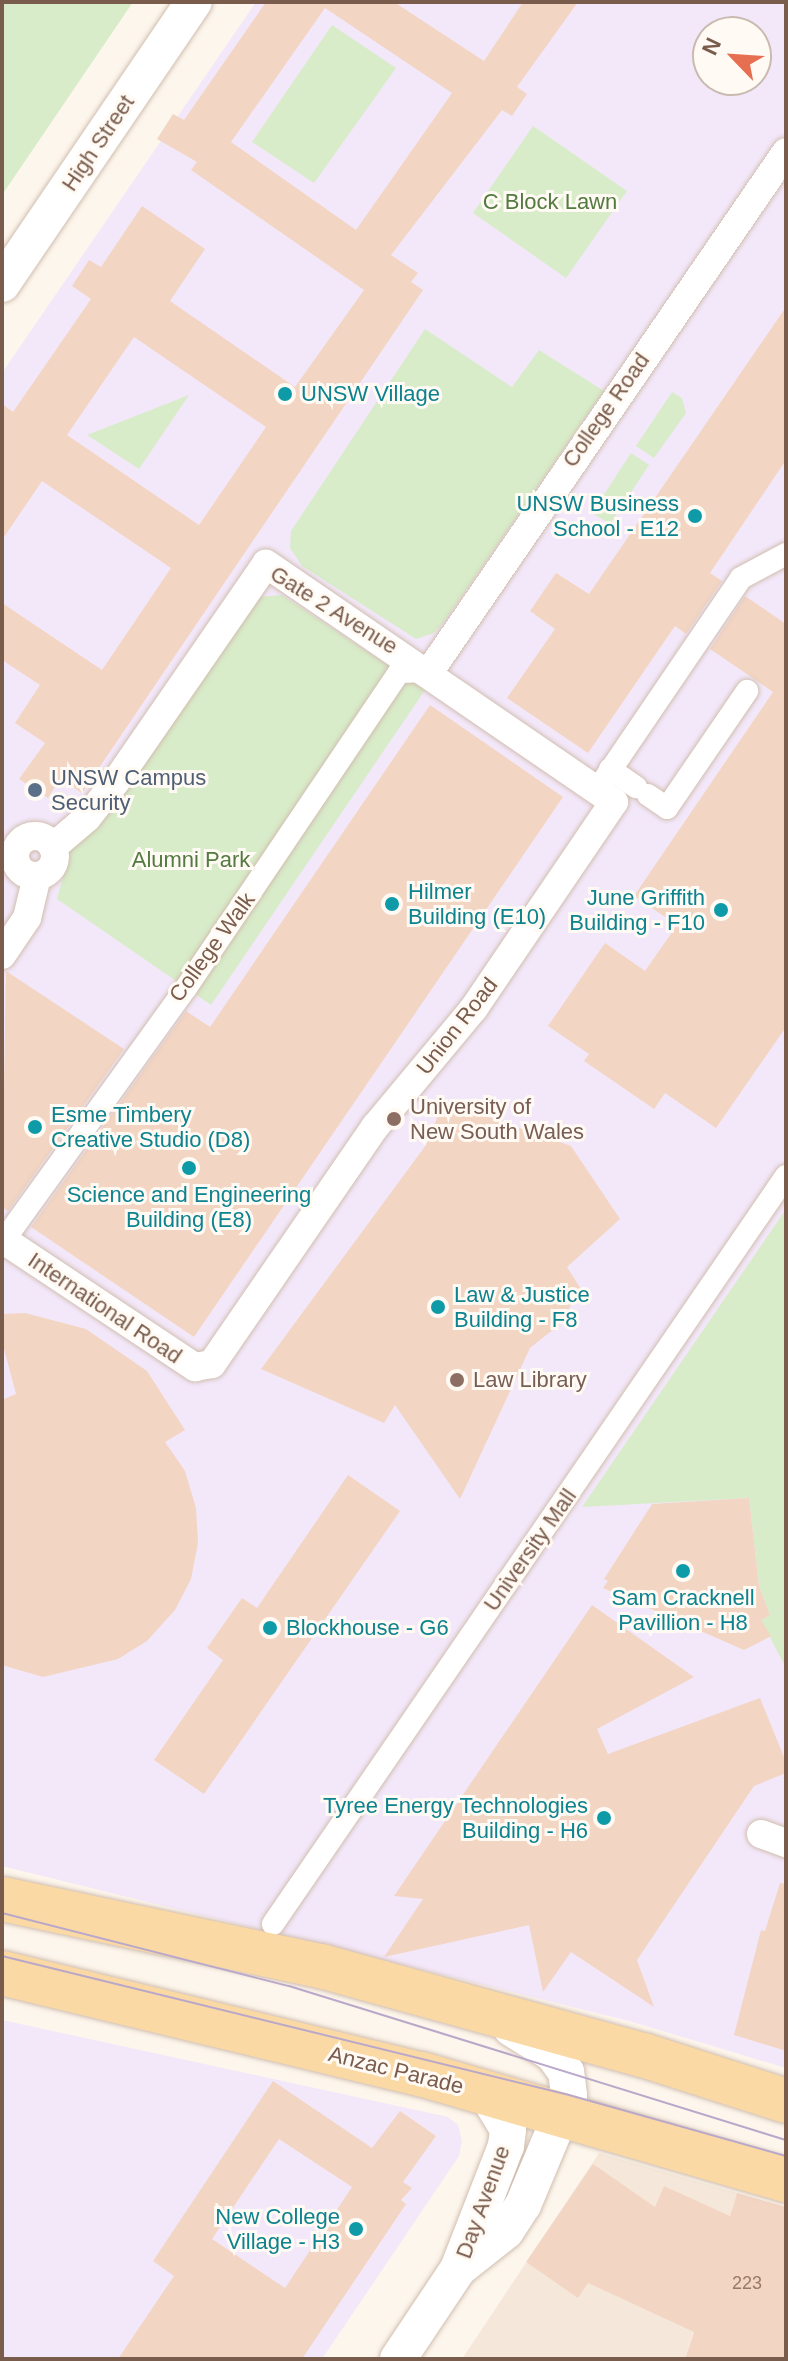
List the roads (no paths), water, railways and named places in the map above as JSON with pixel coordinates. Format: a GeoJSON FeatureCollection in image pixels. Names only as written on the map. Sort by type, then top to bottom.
{"type":"FeatureCollection","features":[{"type":"Feature","properties":{"kind":"main road"},"geometry":{"type":"LineString","coordinates":[[2,1899],[250,1949],[475,2007],[786,2101]]}},
{"type":"Feature","properties":{"kind":"main road","name":"Anzac Parade"},"geometry":{"type":"LineString","coordinates":[[2,1973],[564,2113],[786,2180]]}},
{"type":"Feature","properties":{"kind":"street","name":"High Street"},"geometry":{"type":"LineString","coordinates":[[2,284],[194,2]]}},
{"type":"Feature","properties":{"kind":"street","name":"College Road"},"geometry":{"type":"LineString","coordinates":[[430,671],[786,152]]}},
{"type":"Feature","properties":{"kind":"street"},"geometry":{"type":"LineString","coordinates":[[747,691],[667,808],[621,789],[741,578],[786,554]]}},
{"type":"Feature","properties":{"kind":"street","name":"Gate 2 Avenue"},"geometry":{"type":"LineString","coordinates":[[42,842],[87,818],[117,780],[266,564],[430,671],[621,789]]}},
{"type":"Feature","properties":{"kind":"street","name":"College Walk"},"geometry":{"type":"LineString","coordinates":[[3,1240],[186,988],[399,672],[430,671]]}},
{"type":"Feature","properties":{"kind":"street","name":"Union Road"},"geometry":{"type":"LineString","coordinates":[[212,1364],[375,1127],[474,1008],[621,789]]}},
{"type":"Feature","properties":{"kind":"street"},"geometry":{"type":"LineString","coordinates":[[2,826],[42,842],[53,865],[19,868],[27,918],[2,955]]}},
{"type":"Feature","properties":{"kind":"street","name":"University Mall"},"geometry":{"type":"LineString","coordinates":[[273,1924],[786,1176]]}},
{"type":"Feature","properties":{"kind":"street","name":"International Road"},"geometry":{"type":"LineString","coordinates":[[3,1240],[195,1367],[212,1364]]}},
{"type":"Feature","properties":{"kind":"street","name":"Day Avenue"},"geometry":{"type":"LineString","coordinates":[[458,2269],[506,2231],[523,2205],[569,2095],[566,2072],[553,2054],[475,2007]]}},
{"type":"Feature","properties":{"kind":"street","name":"Day Avenue"},"geometry":{"type":"LineString","coordinates":[[398,2359],[458,2269],[506,2146],[504,2119],[486,2093]]}},
{"type":"Feature","properties":{"kind":"tram line"},"geometry":{"type":"LineString","coordinates":[[2,1913],[289,1986],[786,2140]]}},
{"type":"Feature","properties":{"kind":"tram line"},"geometry":{"type":"LineString","coordinates":[[2,1956],[569,2095],[786,2156]]}},
{"type":"Feature","properties":{"kind":"place","name":"UNSW Village"},"geometry":{"type":"Point","coordinates":[285,394]}},
{"type":"Feature","properties":{"kind":"place","name":"UNSW Business School - E12"},"geometry":{"type":"Point","coordinates":[695,516]}},
{"type":"Feature","properties":{"kind":"place","name":"UNSW Campus Security"},"geometry":{"type":"Point","coordinates":[35,790]}},
{"type":"Feature","properties":{"kind":"place","name":"Hilmer Building (E10)"},"geometry":{"type":"Point","coordinates":[392,904]}},
{"type":"Feature","properties":{"kind":"place","name":"June Griffith Building - F10"},"geometry":{"type":"Point","coordinates":[721,910]}},
{"type":"Feature","properties":{"kind":"place","name":"University of New South Wales"},"geometry":{"type":"Point","coordinates":[394,1119]}},
{"type":"Feature","properties":{"kind":"place","name":"Esme Timbery Creative Studio (D8)"},"geometry":{"type":"Point","coordinates":[35,1127]}},
{"type":"Feature","properties":{"kind":"place","name":"Science and Engineering Building (E8)"},"geometry":{"type":"Point","coordinates":[189,1168]}},
{"type":"Feature","properties":{"kind":"place","name":"Law & Justice Building - F8"},"geometry":{"type":"Point","coordinates":[438,1307]}},
{"type":"Feature","properties":{"kind":"place","name":"Law Library"},"geometry":{"type":"Point","coordinates":[457,1380]}},
{"type":"Feature","properties":{"kind":"place","name":"Sam Cracknell Pavillion - H8"},"geometry":{"type":"Point","coordinates":[683,1571]}},
{"type":"Feature","properties":{"kind":"place","name":"Blockhouse - G6"},"geometry":{"type":"Point","coordinates":[270,1628]}},
{"type":"Feature","properties":{"kind":"place","name":"Tyree Energy Technologies Building - H6"},"geometry":{"type":"Point","coordinates":[604,1818]}},
{"type":"Feature","properties":{"kind":"place","name":"New College Village - H3"},"geometry":{"type":"Point","coordinates":[356,2229]}},
{"type":"Feature","properties":{"kind":"park label","name":"C Block Lawn"},"geometry":{"type":"Point","coordinates":[550,202]}},
{"type":"Feature","properties":{"kind":"park label","name":"Alumni Park"},"geometry":{"type":"Point","coordinates":[191,860]}}]}
